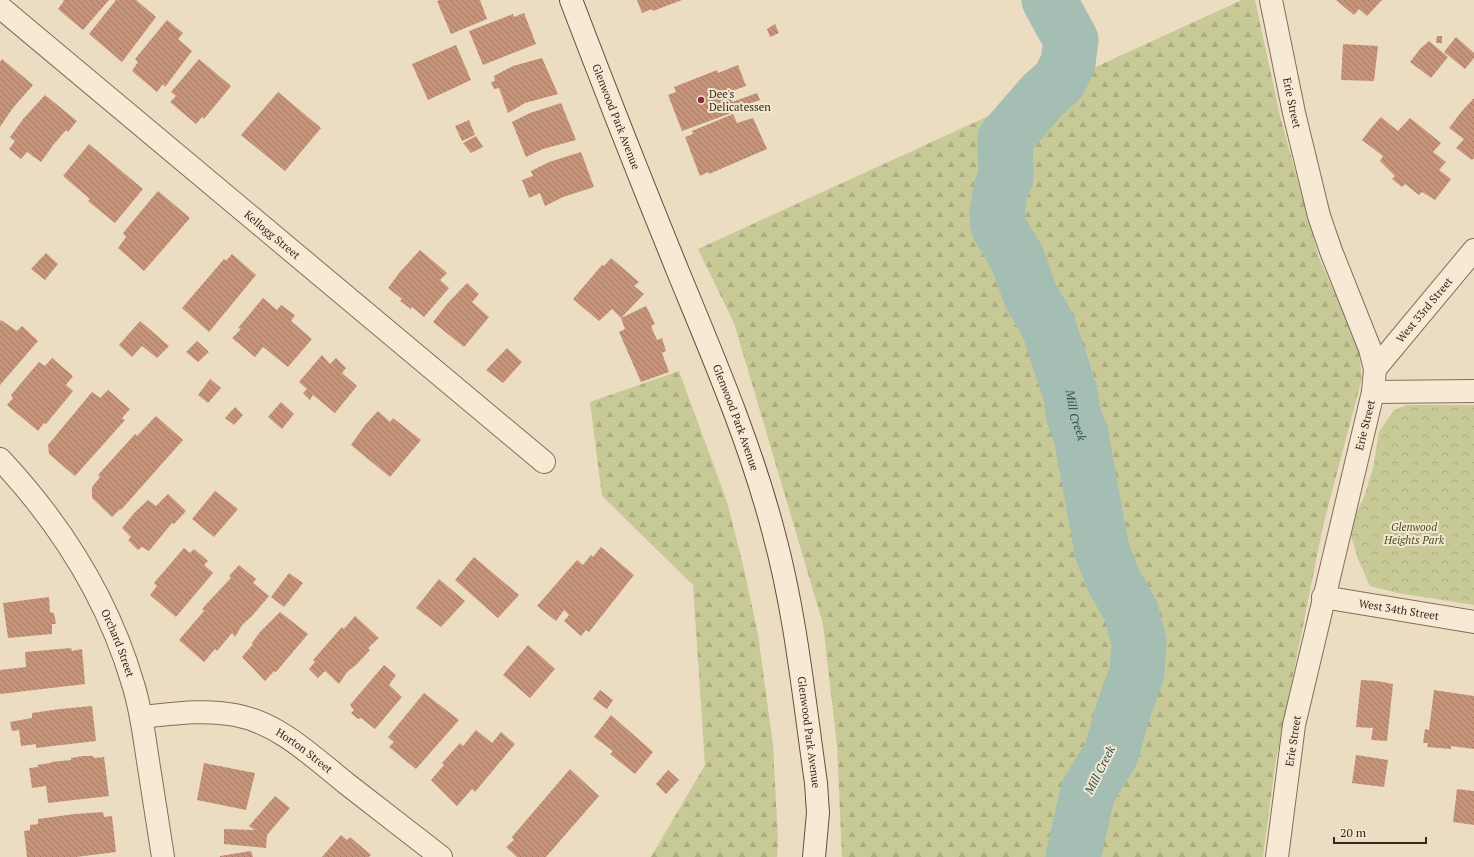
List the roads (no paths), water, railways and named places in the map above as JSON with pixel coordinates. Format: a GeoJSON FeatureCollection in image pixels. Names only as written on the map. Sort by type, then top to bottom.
{"type":"FeatureCollection","features":[{"type":"Feature","properties":{"kind":"street","name":"Glenwood Park Avenue"},"geometry":{"type":"LineString","coordinates":[[571,0],[734,412],[755,470],[775,536],[790,606],[816,783],[818,813],[814,857]]}},
{"type":"Feature","properties":{"kind":"street","name":"Erie Street"},"geometry":{"type":"LineString","coordinates":[[1271,0],[1294,113],[1319,216],[1370,349],[1375,369],[1373,392],[1323,597],[1294,725],[1277,857]]}},
{"type":"Feature","properties":{"kind":"street","name":"Kellogg Street"},"geometry":{"type":"LineString","coordinates":[[0,7],[544,462]]}},
{"type":"Feature","properties":{"kind":"street","name":"West 33rd Street"},"geometry":{"type":"LineString","coordinates":[[1375,369],[1474,250]]}},
{"type":"Feature","properties":{"kind":"street"},"geometry":{"type":"LineString","coordinates":[[1373,392],[1474,391]]}},
{"type":"Feature","properties":{"kind":"street","name":"Orchard Street"},"geometry":{"type":"LineString","coordinates":[[0,459],[26,487],[48,515],[81,565],[103,608],[121,649],[133,684],[141,717],[163,857]]}},
{"type":"Feature","properties":{"kind":"street","name":"West 34th Street"},"geometry":{"type":"LineString","coordinates":[[1323,597],[1474,622]]}},
{"type":"Feature","properties":{"kind":"street","name":"Horton Street"},"geometry":{"type":"LineString","coordinates":[[141,717],[189,712],[212,712],[236,715],[261,723],[292,740],[440,857]]}},
{"type":"Feature","properties":{"kind":"waterway","name":"Mill Creek"},"geometry":{"type":"LineString","coordinates":[[1049,0],[1071,40],[1068,63],[1059,81],[1043,95],[1005,139],[1006,178],[1001,188],[997,212],[998,226],[1018,260],[1030,294],[1049,328],[1070,392],[1074,417],[1081,435],[1102,551],[1114,581],[1131,611],[1139,642],[1137,673],[1123,711],[1111,754],[1088,791],[1073,857]]}},
{"type":"Feature","properties":{"kind":"place","name":"Dee's Delicatessen"},"geometry":{"type":"Point","coordinates":[701,100]}},
{"type":"Feature","properties":{"kind":"park label","name":"Glenwood Heights Park"},"geometry":{"type":"Point","coordinates":[1414,533]}}]}
